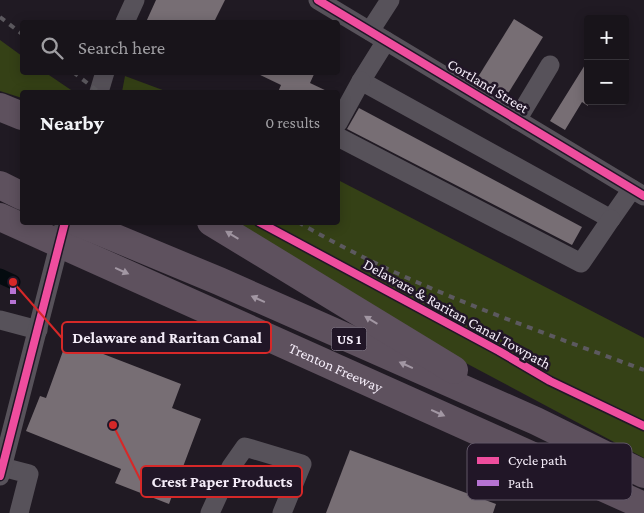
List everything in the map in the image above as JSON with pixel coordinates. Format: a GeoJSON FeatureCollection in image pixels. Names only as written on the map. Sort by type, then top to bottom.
{"type":"FeatureCollection","features":[{"type":"Feature","properties":{"kind":"highway"},"geometry":{"type":"LineString","coordinates":[[0,107],[20,115]]}},
{"type":"Feature","properties":{"kind":"highway"},"geometry":{"type":"LineString","coordinates":[[0,184],[20,195]]}},
{"type":"Feature","properties":{"kind":"highway","name":"Trenton Freeway"},"geometry":{"type":"LineString","coordinates":[[0,217],[40,235],[76,231],[218,281],[536,421],[580,443]]}},
{"type":"Feature","properties":{"kind":"highway"},"geometry":{"type":"LineString","coordinates":[[216,225],[427,354],[584,443]]}},
{"type":"Feature","properties":{"kind":"highway","name":"Trenton Freeway"},"geometry":{"type":"LineString","coordinates":[[76,231],[514,443]]}},
{"type":"Feature","properties":{"kind":"highway","name":"Trenton Freeway"},"geometry":{"type":"LineString","coordinates":[[632,468],[644,474]]}},
{"type":"Feature","properties":{"kind":"highway","name":"Trenton Freeway"},"geometry":{"type":"LineString","coordinates":[[632,500],[644,506]]}},
{"type":"Feature","properties":{"kind":"street"},"geometry":{"type":"LineString","coordinates":[[126,20],[134,0]]}},
{"type":"Feature","properties":{"kind":"street","name":"Cortland Street"},"geometry":{"type":"LineString","coordinates":[[318,0],[638,192]]}},
{"type":"Feature","properties":{"kind":"street"},"geometry":{"type":"LineString","coordinates":[[340,119],[361,82],[390,0]]}},
{"type":"Feature","properties":{"kind":"street"},"geometry":{"type":"LineString","coordinates":[[517,120],[550,64]]}},
{"type":"Feature","properties":{"kind":"street"},"geometry":{"type":"LineString","coordinates":[[100,90],[104,75]]}},
{"type":"Feature","properties":{"kind":"street"},"geometry":{"type":"LineString","coordinates":[[361,82],[611,219]]}},
{"type":"Feature","properties":{"kind":"street"},"geometry":{"type":"LineString","coordinates":[[340,138],[581,263],[611,219],[638,192]]}},
{"type":"Feature","properties":{"kind":"street"},"geometry":{"type":"LineString","coordinates":[[19,513],[29,474],[1,471],[38,330],[76,231]]}},
{"type":"Feature","properties":{"kind":"street"},"geometry":{"type":"LineString","coordinates":[[0,320],[38,330]]}},
{"type":"Feature","properties":{"kind":"street"},"geometry":{"type":"LineString","coordinates":[[210,513],[231,467],[245,447],[302,464],[282,513]]}},
{"type":"Feature","properties":{"kind":"green space"},"geometry":{"type":"Polygon","coordinates":[[[0,40],[20,55],[20,75],[49,75],[71,90],[20,90],[20,97],[0,91],[0,40]]]}},
{"type":"Feature","properties":{"kind":"green space"},"geometry":{"type":"Polygon","coordinates":[[[125,76],[163,90],[122,90],[125,76]]]}},
{"type":"Feature","properties":{"kind":"green space"},"geometry":{"type":"Polygon","coordinates":[[[340,181],[644,338],[644,458],[632,452],[632,443],[616,443],[447,353],[241,225],[340,225],[340,181]]]}},
{"type":"Feature","properties":{"kind":"building"},"geometry":{"type":"Polygon","coordinates":[[[156,0],[225,0],[215,20],[147,20],[156,0]]]}},
{"type":"Feature","properties":{"kind":"building"},"geometry":{"type":"Polygon","coordinates":[[[514,19],[543,37],[507,95],[478,77],[514,19]]]}},
{"type":"Feature","properties":{"kind":"building"},"geometry":{"type":"Polygon","coordinates":[[[584,66],[584,103],[582,102],[565,130],[550,121],[584,66]]]}},
{"type":"Feature","properties":{"kind":"building"},"geometry":{"type":"Polygon","coordinates":[[[260,75],[314,75],[310,83],[325,90],[279,90],[281,85],[260,75]]]}},
{"type":"Feature","properties":{"kind":"building"},"geometry":{"type":"Polygon","coordinates":[[[359,108],[582,227],[572,245],[347,129],[359,108]]]}},
{"type":"Feature","properties":{"kind":"building"},"geometry":{"type":"Polygon","coordinates":[[[67,340],[181,384],[172,408],[201,419],[169,504],[115,483],[121,469],[26,431],[40,396],[46,398],[67,340]]]}},
{"type":"Feature","properties":{"kind":"building"},"geometry":{"type":"Polygon","coordinates":[[[350,450],[467,493],[467,500],[485,500],[496,504],[493,513],[326,513],[350,450]]]}},
{"type":"Feature","properties":{"kind":"waterway"},"geometry":{"type":"LineString","coordinates":[[0,276],[13,282]]}},
{"type":"Feature","properties":{"kind":"railway"},"geometry":{"type":"LineString","coordinates":[[0,17],[20,32]]}},
{"type":"Feature","properties":{"kind":"railway"},"geometry":{"type":"LineString","coordinates":[[77,75],[96,90]]}},
{"type":"Feature","properties":{"kind":"railway"},"geometry":{"type":"LineString","coordinates":[[303,225],[381,266],[468,304],[644,370]]}},
{"type":"Feature","properties":{"kind":"marked path"},"geometry":{"type":"LineString","coordinates":[[13,282],[13,304]]}},
{"type":"Feature","properties":{"kind":"cycle path"},"geometry":{"type":"LineString","coordinates":[[318,0],[644,196]]}},
{"type":"Feature","properties":{"kind":"cycle path"},"geometry":{"type":"LineString","coordinates":[[0,476],[64,225]]}},
{"type":"Feature","properties":{"kind":"cycle path","name":"Delaware & Raritan Canal Towpath"},"geometry":{"type":"LineString","coordinates":[[265,225],[499,351],[550,381],[644,426]]}},
{"type":"Feature","properties":{"kind":"place","name":"Delaware and Raritan Canal"},"geometry":{"type":"Point","coordinates":[13,282]}},
{"type":"Feature","properties":{"kind":"place","name":"Crest Paper Products"},"geometry":{"type":"Point","coordinates":[113,425]}}]}
